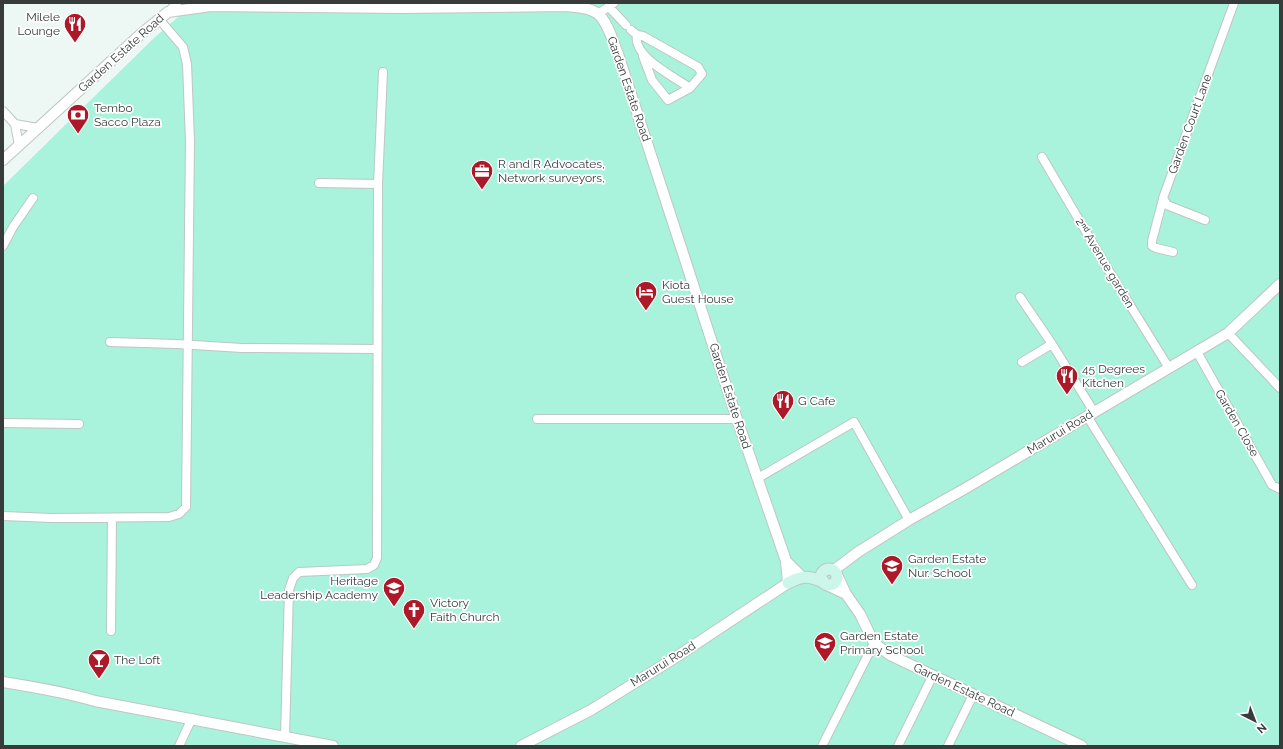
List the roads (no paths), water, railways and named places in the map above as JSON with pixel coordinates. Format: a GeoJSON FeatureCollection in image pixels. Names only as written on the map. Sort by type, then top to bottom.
{"type":"FeatureCollection","features":[{"type":"Feature","properties":{"kind":"main road","name":"Marurui Road"},"geometry":{"type":"LineString","coordinates":[[788,583],[805,577],[832,572]]}},
{"type":"Feature","properties":{"kind":"main road"},"geometry":{"type":"LineString","coordinates":[[826,583],[822,576],[832,572]]}},
{"type":"Feature","properties":{"kind":"main road","name":"Garden Estate Road"},"geometry":{"type":"LineString","coordinates":[[805,577],[826,583]]}},
{"type":"Feature","properties":{"kind":"street"},"geometry":{"type":"LineString","coordinates":[[168,12],[177,3]]}},
{"type":"Feature","properties":{"kind":"street","name":"Garden Court Lane"},"geometry":{"type":"LineString","coordinates":[[1173,252],[1152,246],[1152,241],[1163,199],[1234,3]]}},
{"type":"Feature","properties":{"kind":"street","name":"Garden Estate Road"},"geometry":{"type":"LineString","coordinates":[[3,160],[168,12],[208,4],[566,6],[590,10],[598,14],[609,32],[618,54],[737,419],[786,561],[805,577]]}},
{"type":"Feature","properties":{"kind":"street"},"geometry":{"type":"LineString","coordinates":[[598,14],[611,5],[632,30],[698,67],[702,74],[690,88],[668,100],[652,80],[632,30]]}},
{"type":"Feature","properties":{"kind":"street"},"geometry":{"type":"LineString","coordinates":[[3,516],[112,518],[175,517],[186,507],[190,141],[187,64],[182,48],[159,19]]}},
{"type":"Feature","properties":{"kind":"street"},"geometry":{"type":"LineString","coordinates":[[643,56],[690,88]]}},
{"type":"Feature","properties":{"kind":"street"},"geometry":{"type":"LineString","coordinates":[[285,736],[289,590],[293,578],[299,572],[367,569],[374,565],[378,558],[378,184],[383,72]]}},
{"type":"Feature","properties":{"kind":"street"},"geometry":{"type":"LineString","coordinates":[[3,111],[15,124],[19,146]]}},
{"type":"Feature","properties":{"kind":"street"},"geometry":{"type":"LineString","coordinates":[[15,124],[38,128]]}},
{"type":"Feature","properties":{"kind":"street","name":"2ⁿᵈ Avenue garden"},"geometry":{"type":"LineString","coordinates":[[1042,157],[1112,276],[1169,368]]}},
{"type":"Feature","properties":{"kind":"street"},"geometry":{"type":"LineString","coordinates":[[319,183],[378,184]]}},
{"type":"Feature","properties":{"kind":"street"},"geometry":{"type":"LineString","coordinates":[[3,246],[13,227],[33,198]]}},
{"type":"Feature","properties":{"kind":"street"},"geometry":{"type":"LineString","coordinates":[[1163,199],[1167,206],[1206,220]]}},
{"type":"Feature","properties":{"kind":"street","name":"Marurui Road"},"geometry":{"type":"LineString","coordinates":[[832,572],[858,552],[909,520],[966,488],[1228,333],[1280,284]]}},
{"type":"Feature","properties":{"kind":"street"},"geometry":{"type":"LineString","coordinates":[[1020,296],[1052,344],[1091,414],[1192,585]]}},
{"type":"Feature","properties":{"kind":"street"},"geometry":{"type":"LineString","coordinates":[[1228,333],[1280,388]]}},
{"type":"Feature","properties":{"kind":"street"},"geometry":{"type":"LineString","coordinates":[[110,342],[242,348],[377,349]]}},
{"type":"Feature","properties":{"kind":"street"},"geometry":{"type":"LineString","coordinates":[[1022,362],[1052,344]]}},
{"type":"Feature","properties":{"kind":"street","name":"Garden Close"},"geometry":{"type":"LineString","coordinates":[[1197,352],[1272,485],[1280,489]]}},
{"type":"Feature","properties":{"kind":"street"},"geometry":{"type":"LineString","coordinates":[[537,419],[737,419]]}},
{"type":"Feature","properties":{"kind":"street"},"geometry":{"type":"LineString","coordinates":[[758,478],[854,422],[909,520]]}},
{"type":"Feature","properties":{"kind":"street"},"geometry":{"type":"LineString","coordinates":[[3,423],[79,424]]}},
{"type":"Feature","properties":{"kind":"street"},"geometry":{"type":"LineString","coordinates":[[111,631],[112,518]]}},
{"type":"Feature","properties":{"kind":"street"},"geometry":{"type":"LineString","coordinates":[[786,561],[788,583]]}},
{"type":"Feature","properties":{"kind":"street"},"geometry":{"type":"LineString","coordinates":[[832,572],[846,594]]}},
{"type":"Feature","properties":{"kind":"street","name":"Marurui Road"},"geometry":{"type":"LineString","coordinates":[[521,746],[591,710],[788,583]]}},
{"type":"Feature","properties":{"kind":"street","name":"Garden Estate Road"},"geometry":{"type":"LineString","coordinates":[[826,583],[846,594],[860,614],[874,642],[902,661],[1082,746]]}},
{"type":"Feature","properties":{"kind":"street"},"geometry":{"type":"LineString","coordinates":[[822,746],[874,642]]}},
{"type":"Feature","properties":{"kind":"street"},"geometry":{"type":"LineString","coordinates":[[898,746],[933,675]]}},
{"type":"Feature","properties":{"kind":"street"},"geometry":{"type":"LineString","coordinates":[[3,682],[333,746]]}},
{"type":"Feature","properties":{"kind":"street"},"geometry":{"type":"LineString","coordinates":[[948,746],[973,694]]}},
{"type":"Feature","properties":{"kind":"street"},"geometry":{"type":"LineString","coordinates":[[178,746],[192,718]]}},
{"type":"Feature","properties":{"kind":"place","name":"Milele Lounge"},"geometry":{"type":"Point","coordinates":[75,44]}},
{"type":"Feature","properties":{"kind":"place","name":"Tembo Sacco Plaza"},"geometry":{"type":"Point","coordinates":[78,134]}},
{"type":"Feature","properties":{"kind":"place","name":"R and R Advocates, Network surveyors,"},"geometry":{"type":"Point","coordinates":[482,190]}},
{"type":"Feature","properties":{"kind":"place","name":"Kiota Guest House"},"geometry":{"type":"Point","coordinates":[646,312]}},
{"type":"Feature","properties":{"kind":"place","name":"45 Degrees Kitchen"},"geometry":{"type":"Point","coordinates":[1067,396]}},
{"type":"Feature","properties":{"kind":"place","name":"G Cafe"},"geometry":{"type":"Point","coordinates":[783,420]}},
{"type":"Feature","properties":{"kind":"place","name":"Garden Estate Nur. School"},"geometry":{"type":"Point","coordinates":[892,586]}},
{"type":"Feature","properties":{"kind":"place","name":"Heritage Leadership Academy"},"geometry":{"type":"Point","coordinates":[394,608]}},
{"type":"Feature","properties":{"kind":"place","name":"Victory Faith Church"},"geometry":{"type":"Point","coordinates":[414,630]}},
{"type":"Feature","properties":{"kind":"place","name":"Garden Estate Primary School"},"geometry":{"type":"Point","coordinates":[825,662]}},
{"type":"Feature","properties":{"kind":"place","name":"The Loft"},"geometry":{"type":"Point","coordinates":[99,680]}}]}
